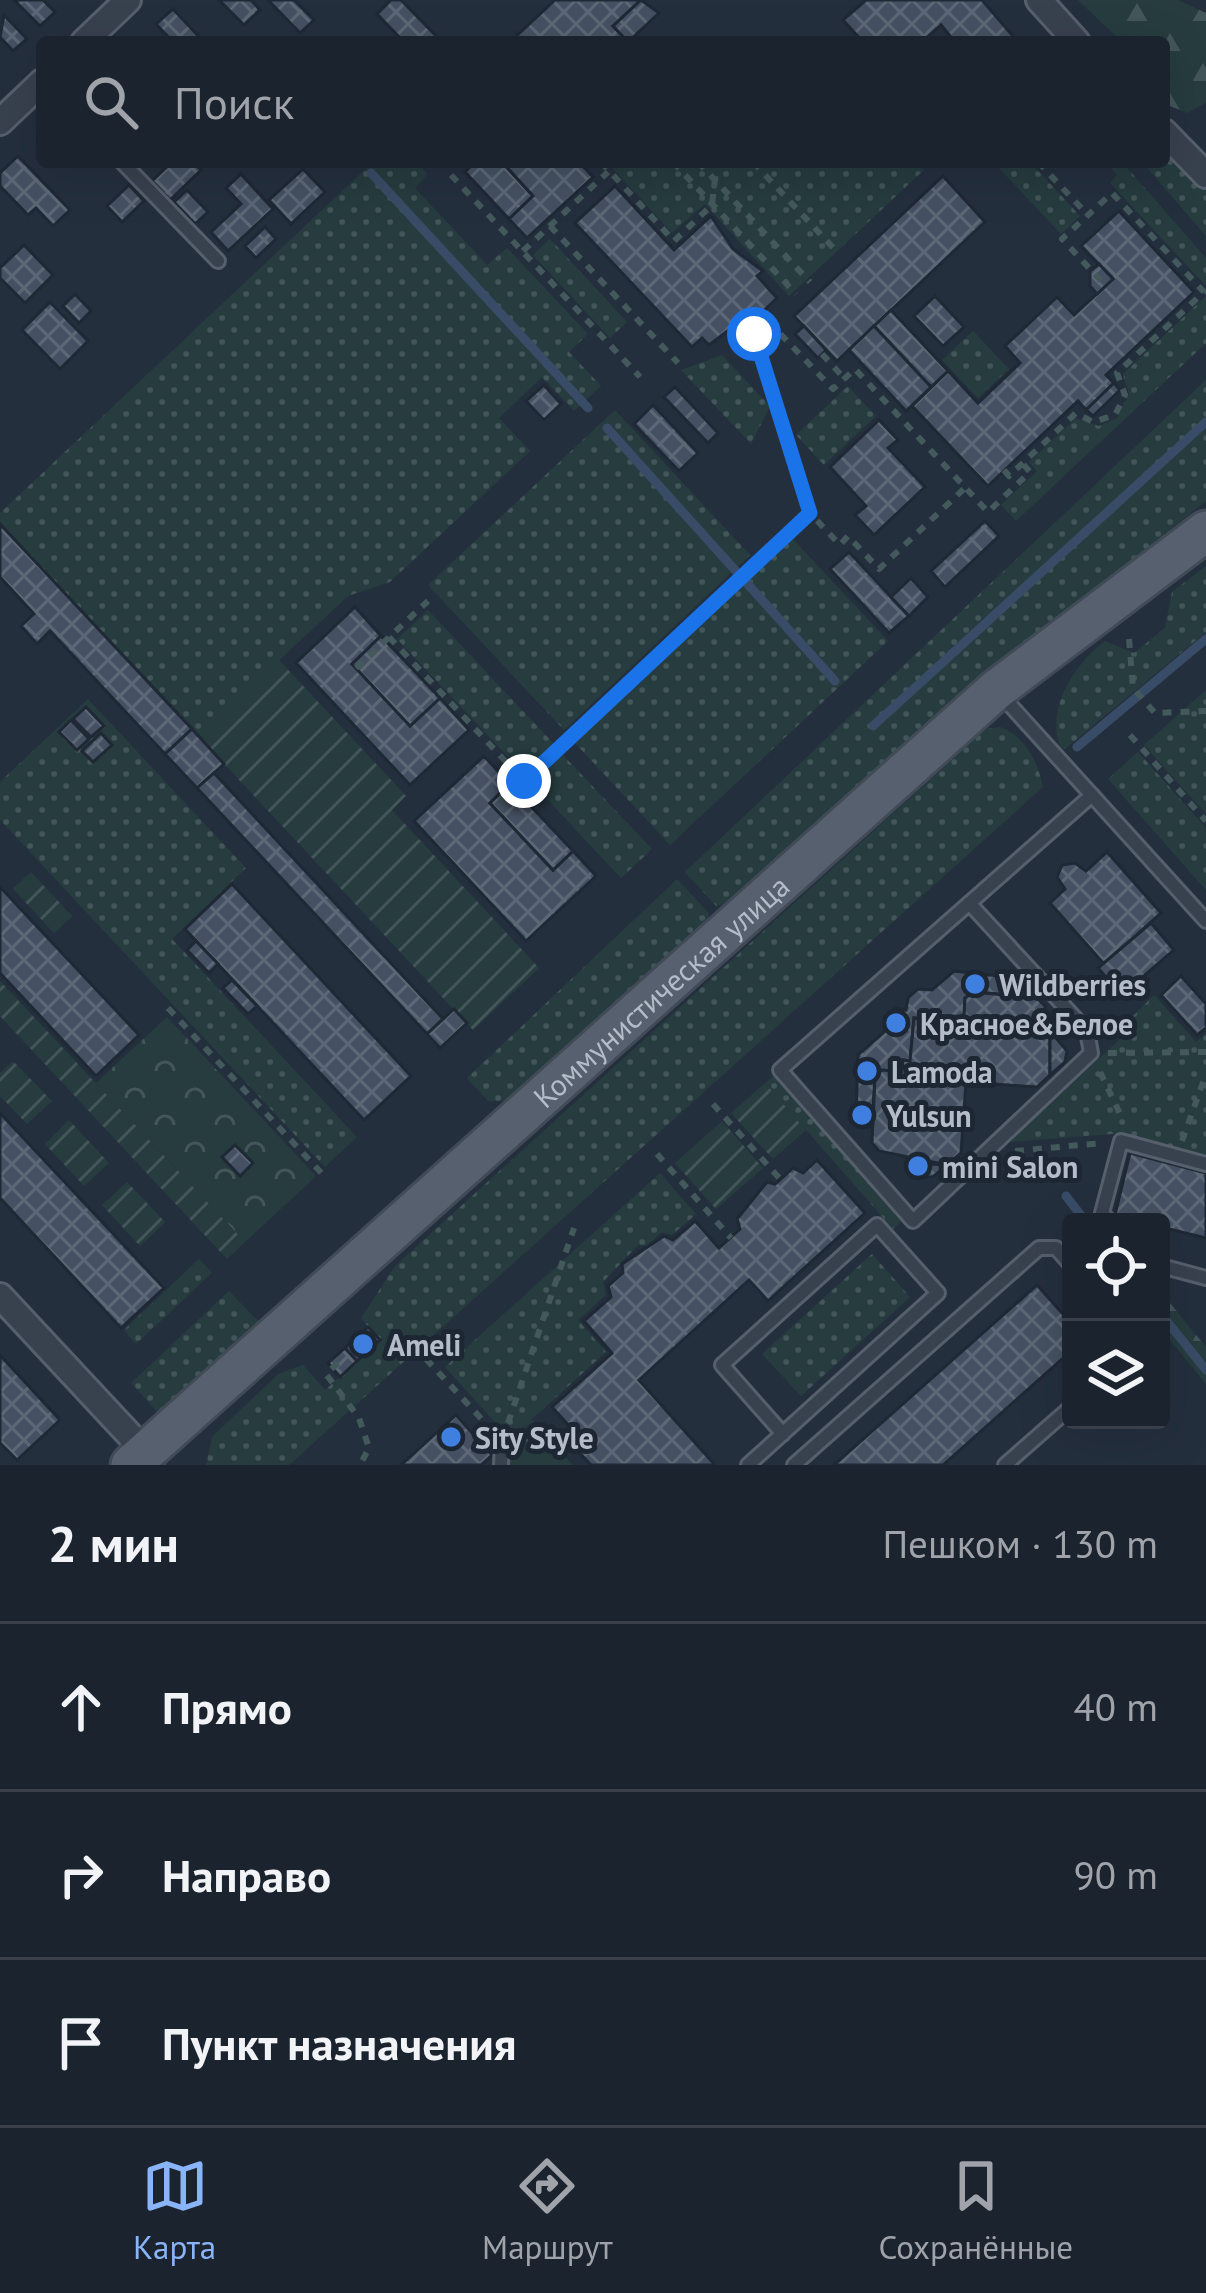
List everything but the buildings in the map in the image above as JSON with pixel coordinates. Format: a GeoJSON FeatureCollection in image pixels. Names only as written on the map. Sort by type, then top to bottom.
{"type":"FeatureCollection","features":[{"type":"Feature","properties":{"kind":"main road","name":"Коммунистическая улица"},"geometry":{"type":"LineString","coordinates":[[145,1460],[996,690],[1206,531]]}},
{"type":"Feature","properties":{"kind":"street"},"geometry":{"type":"LineString","coordinates":[[90,36],[128,0]]}},
{"type":"Feature","properties":{"kind":"street"},"geometry":{"type":"LineString","coordinates":[[1040,0],[1072,36]]}},
{"type":"Feature","properties":{"kind":"street"},"geometry":{"type":"LineString","coordinates":[[0,122],[36,88]]}},
{"type":"Feature","properties":{"kind":"street"},"geometry":{"type":"LineString","coordinates":[[1170,138],[1206,175]]}},
{"type":"Feature","properties":{"kind":"street"},"geometry":{"type":"LineString","coordinates":[[0,1296],[145,1460]]}},
{"type":"Feature","properties":{"kind":"lane"},"geometry":{"type":"LineString","coordinates":[[128,168],[218,261]]}},
{"type":"Feature","properties":{"kind":"lane"},"geometry":{"type":"LineString","coordinates":[[996,690],[1206,921]]}},
{"type":"Feature","properties":{"kind":"lane"},"geometry":{"type":"LineString","coordinates":[[969,903],[1087,1031],[1091,1053],[914,1221],[780,1070],[969,903],[1092,795]]}},
{"type":"Feature","properties":{"kind":"lane"},"geometry":{"type":"LineString","coordinates":[[1102,1213],[1128,1143],[1206,1164]]}},
{"type":"Feature","properties":{"kind":"lane"},"geometry":{"type":"LineString","coordinates":[[748,1465],[938,1293],[877,1225],[722,1365],[783,1433]]}},
{"type":"Feature","properties":{"kind":"lane"},"geometry":{"type":"LineString","coordinates":[[794,1465],[1039,1248],[1056,1248],[1062,1255]]}},
{"type":"Feature","properties":{"kind":"lane"},"geometry":{"type":"LineString","coordinates":[[1170,1268],[1206,1278]]}},
{"type":"Feature","properties":{"kind":"lane"},"geometry":{"type":"LineString","coordinates":[[1006,1465],[1062,1415]]}},
{"type":"Feature","properties":{"kind":"lane"},"geometry":{"type":"LineString","coordinates":[[501,1465],[502,1440]]}},
{"type":"Feature","properties":{"kind":"path"},"geometry":{"type":"LineString","coordinates":[[606,168],[674,241],[712,205],[716,168]]}},
{"type":"Feature","properties":{"kind":"path"},"geometry":{"type":"LineString","coordinates":[[678,168],[796,295]]}},
{"type":"Feature","properties":{"kind":"path"},"geometry":{"type":"LineString","coordinates":[[703,168],[810,282]]}},
{"type":"Feature","properties":{"kind":"path"},"geometry":{"type":"LineString","coordinates":[[760,168],[839,254]]}},
{"type":"Feature","properties":{"kind":"path"},"geometry":{"type":"LineString","coordinates":[[1044,168],[1088,215]]}},
{"type":"Feature","properties":{"kind":"path"},"geometry":{"type":"LineString","coordinates":[[523,251],[608,171]]}},
{"type":"Feature","properties":{"kind":"path"},"geometry":{"type":"LineString","coordinates":[[451,175],[640,377]]}},
{"type":"Feature","properties":{"kind":"path"},"geometry":{"type":"LineString","coordinates":[[1004,470],[1009,476],[1076,412],[1099,422],[1119,410],[1125,389],[1117,373],[1204,292],[1112,193],[1062,239],[1106,286]]}},
{"type":"Feature","properties":{"kind":"path"},"geometry":{"type":"LineString","coordinates":[[550,226],[678,363]]}},
{"type":"Feature","properties":{"kind":"path"},"geometry":{"type":"LineString","coordinates":[[768,321],[832,389],[854,369],[988,512],[1030,472],[1022,463]]}},
{"type":"Feature","properties":{"kind":"path"},"geometry":{"type":"LineString","coordinates":[[754,334],[810,513],[840,544],[848,536],[879,569],[965,488]]}},
{"type":"Feature","properties":{"kind":"path"},"geometry":{"type":"LineString","coordinates":[[822,354],[844,378]]}},
{"type":"Feature","properties":{"kind":"path"},"geometry":{"type":"LineString","coordinates":[[500,793],[505,798],[524,781],[810,513]]}},
{"type":"Feature","properties":{"kind":"path"},"geometry":{"type":"LineString","coordinates":[[356,668],[428,601]]}},
{"type":"Feature","properties":{"kind":"path"},"geometry":{"type":"LineString","coordinates":[[389,637],[524,781]]}},
{"type":"Feature","properties":{"kind":"path"},"geometry":{"type":"LineString","coordinates":[[1129,639],[1133,688],[1155,713],[1206,711]]}},
{"type":"Feature","properties":{"kind":"path"},"geometry":{"type":"LineString","coordinates":[[1130,735],[1206,821]]}},
{"type":"Feature","properties":{"kind":"path"},"geometry":{"type":"LineString","coordinates":[[168,1008],[327,1179]]}},
{"type":"Feature","properties":{"kind":"path"},"geometry":{"type":"LineString","coordinates":[[987,1154],[1128,1143],[1091,1053],[1206,1052]]}},
{"type":"Feature","properties":{"kind":"path"},"geometry":{"type":"LineString","coordinates":[[1176,1156],[1206,1074]]}},
{"type":"Feature","properties":{"kind":"path"},"geometry":{"type":"LineString","coordinates":[[713,1104],[780,1179]]}},
{"type":"Feature","properties":{"kind":"path"},"geometry":{"type":"LineString","coordinates":[[657,1154],[731,1238]]}},
{"type":"Feature","properties":{"kind":"path"},"geometry":{"type":"LineString","coordinates":[[426,1359],[502,1440],[574,1228]]}},
{"type":"Feature","properties":{"kind":"path"},"geometry":{"type":"LineString","coordinates":[[338,1363],[326,1374],[367,1436],[369,1448],[360,1465]]}},
{"type":"Feature","properties":{"kind":"green space"},"geometry":{"type":"Polygon","coordinates":[[[1078,0],[1178,0],[1206,13],[1206,103],[1187,113],[1170,106],[1170,36],[1116,36],[1078,0]]]}},
{"type":"Feature","properties":{"kind":"green space"},"geometry":{"type":"Polygon","coordinates":[[[1170,150],[1206,187],[1206,236],[1147,168],[1170,168],[1170,150]]]}},
{"type":"Feature","properties":{"kind":"green space"},"geometry":{"type":"Polygon","coordinates":[[[367,168],[422,168],[428,174],[415,188],[487,265],[507,248],[588,334],[569,352],[601,386],[574,411],[542,377],[499,418],[530,451],[390,582],[348,596],[198,736],[0,524],[0,513],[367,168]]]}},
{"type":"Feature","properties":{"kind":"green space"},"geometry":{"type":"Polygon","coordinates":[[[612,168],[924,170],[789,296],[705,204],[672,233],[612,168]]]}},
{"type":"Feature","properties":{"kind":"green space"},"geometry":{"type":"Polygon","coordinates":[[[999,168],[1036,168],[1080,216],[1061,234],[999,168]]]}},
{"type":"Feature","properties":{"kind":"green space"},"geometry":{"type":"Polygon","coordinates":[[[1111,168],[1127,168],[1206,258],[1206,286],[1110,183],[1117,175],[1111,168]]]}},
{"type":"Feature","properties":{"kind":"green space"},"geometry":{"type":"Polygon","coordinates":[[[550,239],[627,322],[610,338],[533,255],[550,239]]]}},
{"type":"Feature","properties":{"kind":"green space"},"geometry":{"type":"Polygon","coordinates":[[[1206,296],[1206,343],[1016,521],[1001,505],[1037,471],[1029,462],[1076,418],[1099,426],[1117,418],[1129,394],[1123,374],[1206,296]]]}},
{"type":"Feature","properties":{"kind":"green space"},"geometry":{"type":"Polygon","coordinates":[[[973,331],[1009,369],[978,398],[942,360],[973,331]]]}},
{"type":"Feature","properties":{"kind":"green space"},"geometry":{"type":"Polygon","coordinates":[[[722,355],[770,406],[751,444],[681,370],[722,355]]]}},
{"type":"Feature","properties":{"kind":"green space"},"geometry":{"type":"Polygon","coordinates":[[[1206,380],[1206,501],[982,678],[731,902],[716,906],[685,872],[1206,380]]]}},
{"type":"Feature","properties":{"kind":"green space"},"geometry":{"type":"Polygon","coordinates":[[[848,386],[876,416],[824,465],[796,435],[848,386]]]}},
{"type":"Feature","properties":{"kind":"green space"},"geometry":{"type":"Polygon","coordinates":[[[615,410],[750,555],[564,730],[428,585],[615,410]]]}},
{"type":"Feature","properties":{"kind":"green space"},"geometry":{"type":"Polygon","coordinates":[[[792,538],[888,641],[670,845],[575,743],[792,538]]]}},
{"type":"Feature","properties":{"kind":"green space"},"geometry":{"type":"Polygon","coordinates":[[[1206,566],[1206,632],[1065,749],[1057,731],[1060,701],[1084,661],[1105,641],[1134,653],[1165,628],[1172,592],[1206,566]]]}},
{"type":"Feature","properties":{"kind":"green space"},"geometry":{"type":"Polygon","coordinates":[[[428,610],[555,745],[524,774],[397,639],[428,610]]]}},
{"type":"Feature","properties":{"kind":"green space"},"geometry":{"type":"Polygon","coordinates":[[[279,660],[406,796],[392,810],[539,968],[473,1030],[198,736],[279,660]]]}},
{"type":"Feature","properties":{"kind":"green space"},"geometry":{"type":"Polygon","coordinates":[[[1206,690],[1206,814],[1144,745],[1206,690]]]}},
{"type":"Feature","properties":{"kind":"green space"},"geometry":{"type":"Polygon","coordinates":[[[88,699],[246,868],[172,939],[357,1137],[325,1167],[0,820],[0,782],[88,699]]]}},
{"type":"Feature","properties":{"kind":"green space"},"geometry":{"type":"Polygon","coordinates":[[[1000,727],[1029,751],[1043,787],[289,1465],[206,1465],[212,1437],[278,1374],[303,1365],[325,1390],[380,1341],[361,1318],[395,1266],[986,729],[1000,727]]]}},
{"type":"Feature","properties":{"kind":"green space"},"geometry":{"type":"Polygon","coordinates":[[[1138,752],[1206,828],[1206,890],[1108,779],[1138,752]]]}},
{"type":"Feature","properties":{"kind":"green space"},"geometry":{"type":"Polygon","coordinates":[[[561,753],[652,849],[621,878],[531,782],[561,753]]]}},
{"type":"Feature","properties":{"kind":"green space"},"geometry":{"type":"Polygon","coordinates":[[[31,872],[72,916],[54,933],[13,889],[31,872]]]}},
{"type":"Feature","properties":{"kind":"green space"},"geometry":{"type":"Polygon","coordinates":[[[677,879],[709,913],[706,925],[508,1101],[488,1101],[467,1078],[677,879]]]}},
{"type":"Feature","properties":{"kind":"green space"},"geometry":{"type":"Polygon","coordinates":[[[0,981],[245,1242],[227,1259],[0,1016],[0,981]]]}},
{"type":"Feature","properties":{"kind":"green space"},"geometry":{"type":"Polygon","coordinates":[[[1154,995],[1196,1042],[1206,1034],[1206,1158],[1112,1134],[1010,1142],[1121,1038],[1132,1017],[1154,995]]]}},
{"type":"Feature","properties":{"kind":"green space"},"geometry":{"type":"Polygon","coordinates":[[[167,1017],[316,1176],[245,1242],[96,1083],[167,1017]]]}},
{"type":"Feature","properties":{"kind":"green space"},"geometry":{"type":"Polygon","coordinates":[[[13,1061],[52,1101],[27,1124],[0,1096],[0,1073],[13,1061]]]}},
{"type":"Feature","properties":{"kind":"green space"},"geometry":{"type":"Polygon","coordinates":[[[776,1074],[904,1219],[893,1229],[765,1083],[776,1074]]]}},
{"type":"Feature","properties":{"kind":"green space"},"geometry":{"type":"Polygon","coordinates":[[[765,1083],[806,1130],[773,1159],[731,1113],[765,1083]]]}},
{"type":"Feature","properties":{"kind":"green space"},"geometry":{"type":"Polygon","coordinates":[[[69,1120],[109,1163],[84,1186],[45,1144],[69,1120]]]}},
{"type":"Feature","properties":{"kind":"green space"},"geometry":{"type":"Polygon","coordinates":[[[722,1121],[763,1168],[716,1209],[675,1163],[722,1121]]]}},
{"type":"Feature","properties":{"kind":"green space"},"geometry":{"type":"Polygon","coordinates":[[[660,1173],[696,1214],[672,1235],[662,1232],[646,1246],[638,1245],[603,1282],[606,1295],[578,1320],[606,1352],[510,1439],[445,1367],[660,1173]]]}},
{"type":"Feature","properties":{"kind":"green space"},"geometry":{"type":"Polygon","coordinates":[[[127,1182],[165,1222],[140,1246],[102,1205],[127,1182]]]}},
{"type":"Feature","properties":{"kind":"green space"},"geometry":{"type":"Polygon","coordinates":[[[872,1254],[910,1297],[801,1396],[762,1354],[872,1254]]]}},
{"type":"Feature","properties":{"kind":"green space"},"geometry":{"type":"Polygon","coordinates":[[[199,1259],[212,1273],[136,1344],[124,1330],[199,1259]]]}},
{"type":"Feature","properties":{"kind":"green space"},"geometry":{"type":"Polygon","coordinates":[[[229,1291],[259,1322],[158,1413],[131,1383],[229,1291]]]}},
{"type":"Feature","properties":{"kind":"green space"},"geometry":{"type":"Polygon","coordinates":[[[1170,1303],[1206,1347],[1206,1384],[1170,1340],[1170,1303]]]}},
{"type":"Feature","properties":{"kind":"green space"},"geometry":{"type":"Polygon","coordinates":[[[532,1420],[573,1465],[510,1465],[510,1439],[532,1420]]]}},
{"type":"Feature","properties":{"kind":"waterway"},"geometry":{"type":"LineString","coordinates":[[371,173],[588,408]]}},
{"type":"Feature","properties":{"kind":"waterway"},"geometry":{"type":"LineString","coordinates":[[873,726],[1206,422]]}},
{"type":"Feature","properties":{"kind":"waterway"},"geometry":{"type":"LineString","coordinates":[[607,428],[835,681]]}},
{"type":"Feature","properties":{"kind":"waterway"},"geometry":{"type":"LineString","coordinates":[[1077,747],[1206,639]]}},
{"type":"Feature","properties":{"kind":"waterway"},"geometry":{"type":"LineString","coordinates":[[1066,1196],[1079,1213]]}},
{"type":"Feature","properties":{"kind":"waterway"},"geometry":{"type":"LineString","coordinates":[[1167,1321],[1206,1370]]}},
{"type":"Feature","properties":{"kind":"place","name":"Wildberries"},"geometry":{"type":"Point","coordinates":[975,984]}},
{"type":"Feature","properties":{"kind":"place","name":"Красное&Белое"},"geometry":{"type":"Point","coordinates":[896,1023]}},
{"type":"Feature","properties":{"kind":"place","name":"Lamoda"},"geometry":{"type":"Point","coordinates":[867,1071]}},
{"type":"Feature","properties":{"kind":"place","name":"Yulsun"},"geometry":{"type":"Point","coordinates":[862,1115]}},
{"type":"Feature","properties":{"kind":"place","name":"mini Salon"},"geometry":{"type":"Point","coordinates":[918,1166]}},
{"type":"Feature","properties":{"kind":"place","name":"Ameli"},"geometry":{"type":"Point","coordinates":[363,1344]}},
{"type":"Feature","properties":{"kind":"place","name":"Sity Style"},"geometry":{"type":"Point","coordinates":[451,1437]}},
{"type":"Feature","properties":{"kind":"route"},"geometry":{"type":"LineString","coordinates":[[524,781],[810,513],[754,334]]}}]}
